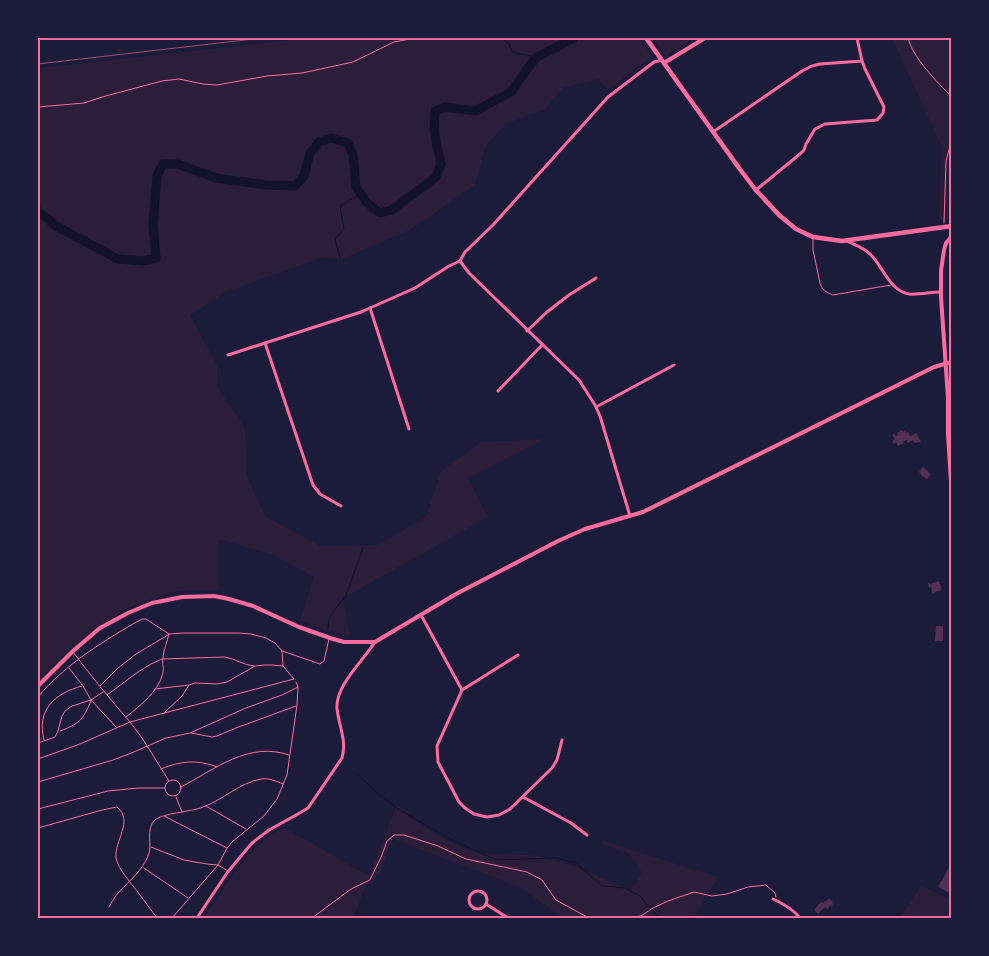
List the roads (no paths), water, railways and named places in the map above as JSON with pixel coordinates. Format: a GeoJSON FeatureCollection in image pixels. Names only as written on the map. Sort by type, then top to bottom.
{"type":"FeatureCollection","features":[{"type":"Feature","properties":{"kind":"main road"},"geometry":{"type":"LineString","coordinates":[[646,38],[756,190],[779,215],[796,229],[825,240],[846,241],[952,226]]}},
{"type":"Feature","properties":{"kind":"street"},"geometry":{"type":"LineString","coordinates":[[228,355],[370,308],[415,288],[460,261],[465,252],[493,225],[608,98],[654,62],[663,62],[706,38]]}},
{"type":"Feature","properties":{"kind":"street"},"geometry":{"type":"LineString","coordinates":[[756,190],[804,150],[815,129],[825,124],[877,120],[883,113],[884,107],[865,69],[857,38]]}},
{"type":"Feature","properties":{"kind":"street"},"geometry":{"type":"LineString","coordinates":[[713,132],[812,66],[862,61]]}},
{"type":"Feature","properties":{"kind":"street"},"geometry":{"type":"LineString","coordinates":[[952,236],[946,243],[941,271],[952,498]]}},
{"type":"Feature","properties":{"kind":"street"},"geometry":{"type":"LineString","coordinates":[[846,241],[869,253],[878,262],[893,285],[900,291],[910,294],[941,292]]}},
{"type":"Feature","properties":{"kind":"street"},"geometry":{"type":"LineString","coordinates":[[460,261],[468,273],[579,380],[600,416],[630,516]]}},
{"type":"Feature","properties":{"kind":"street"},"geometry":{"type":"LineString","coordinates":[[527,330],[569,295],[596,278]]}},
{"type":"Feature","properties":{"kind":"street"},"geometry":{"type":"LineString","coordinates":[[370,308],[410,429]]}},
{"type":"Feature","properties":{"kind":"street"},"geometry":{"type":"LineString","coordinates":[[265,343],[313,485],[320,494],[341,506]]}},
{"type":"Feature","properties":{"kind":"street"},"geometry":{"type":"LineString","coordinates":[[498,391],[542,345]]}},
{"type":"Feature","properties":{"kind":"street"},"geometry":{"type":"LineString","coordinates":[[197,918],[228,871],[247,850],[269,830],[308,808],[342,758],[345,744],[337,710],[338,698],[342,686],[375,642],[478,582],[558,541],[590,528],[643,512],[934,366],[952,362]]}},
{"type":"Feature","properties":{"kind":"street"},"geometry":{"type":"LineString","coordinates":[[596,407],[674,365]]}},
{"type":"Feature","properties":{"kind":"street"},"geometry":{"type":"LineString","coordinates":[[38,686],[73,651],[100,628],[152,603],[182,597],[214,596],[229,599],[253,606],[299,627],[330,638],[344,642],[375,642]]}},
{"type":"Feature","properties":{"kind":"street"},"geometry":{"type":"LineString","coordinates":[[421,615],[462,690]]}},
{"type":"Feature","properties":{"kind":"street"},"geometry":{"type":"LineString","coordinates":[[518,655],[462,690],[437,746],[438,762],[459,802],[465,808],[474,814],[487,817],[499,815],[510,809],[552,768],[557,760],[562,740]]}},
{"type":"Feature","properties":{"kind":"street"},"geometry":{"type":"LineString","coordinates":[[523,796],[571,823],[587,836]]}},
{"type":"Feature","properties":{"kind":"street"},"geometry":{"type":"LineString","coordinates":[[475,892],[481,892],[487,898],[486,904],[480,909],[474,908],[469,901],[470,896],[475,892]]}},
{"type":"Feature","properties":{"kind":"street"},"geometry":{"type":"LineString","coordinates":[[775,900],[795,912],[800,918]]}},
{"type":"Feature","properties":{"kind":"street"},"geometry":{"type":"LineString","coordinates":[[486,904],[508,918]]}},
{"type":"Feature","properties":{"kind":"lane"},"geometry":{"type":"LineString","coordinates":[[813,237],[812,250],[821,288],[825,292],[833,295],[893,285]]}},
{"type":"Feature","properties":{"kind":"lane"},"geometry":{"type":"LineString","coordinates":[[38,697],[68,667],[98,645],[142,619],[146,619],[168,634]]}},
{"type":"Feature","properties":{"kind":"lane"},"geometry":{"type":"LineString","coordinates":[[125,718],[156,689],[163,673],[162,659],[168,634]]}},
{"type":"Feature","properties":{"kind":"lane"},"geometry":{"type":"LineString","coordinates":[[100,686],[136,654],[168,634],[251,634],[271,640],[282,651],[320,664],[324,660],[330,638]]}},
{"type":"Feature","properties":{"kind":"lane"},"geometry":{"type":"LineString","coordinates":[[73,651],[148,746],[169,781]]}},
{"type":"Feature","properties":{"kind":"lane"},"geometry":{"type":"LineString","coordinates":[[38,759],[80,744],[130,722],[294,679],[283,666],[282,651]]}},
{"type":"Feature","properties":{"kind":"lane"},"geometry":{"type":"LineString","coordinates":[[107,696],[138,672],[162,659],[225,657],[244,665],[283,666]]}},
{"type":"Feature","properties":{"kind":"lane"},"geometry":{"type":"LineString","coordinates":[[156,689],[227,682],[254,666]]}},
{"type":"Feature","properties":{"kind":"lane"},"geometry":{"type":"LineString","coordinates":[[68,667],[91,700],[116,728]]}},
{"type":"Feature","properties":{"kind":"lane"},"geometry":{"type":"LineString","coordinates":[[172,918],[218,864],[227,848],[240,834],[267,812],[277,799],[288,775],[297,705],[298,687],[296,682]]}},
{"type":"Feature","properties":{"kind":"lane"},"geometry":{"type":"LineString","coordinates":[[163,713],[182,696],[190,685]]}},
{"type":"Feature","properties":{"kind":"lane"},"geometry":{"type":"LineString","coordinates":[[44,741],[42,722],[49,705],[65,692],[83,686]]}},
{"type":"Feature","properties":{"kind":"lane"},"geometry":{"type":"LineString","coordinates":[[38,782],[113,760],[166,738],[190,733],[298,687]]}},
{"type":"Feature","properties":{"kind":"lane"},"geometry":{"type":"LineString","coordinates":[[38,743],[55,736],[65,711],[104,692]]}},
{"type":"Feature","properties":{"kind":"lane"},"geometry":{"type":"LineString","coordinates":[[58,732],[74,726],[80,721],[91,700]]}},
{"type":"Feature","properties":{"kind":"lane"},"geometry":{"type":"LineString","coordinates":[[190,733],[212,737],[217,736],[297,705]]}},
{"type":"Feature","properties":{"kind":"lane"},"geometry":{"type":"LineString","coordinates":[[181,788],[242,755],[270,750],[290,755]]}},
{"type":"Feature","properties":{"kind":"lane"},"geometry":{"type":"LineString","coordinates":[[161,769],[175,763],[184,762],[210,764],[217,768]]}},
{"type":"Feature","properties":{"kind":"lane"},"geometry":{"type":"LineString","coordinates":[[109,907],[118,893],[143,868],[151,847],[149,840],[151,826],[154,822],[164,816],[196,810],[206,806],[261,779],[269,779],[283,785]]}},
{"type":"Feature","properties":{"kind":"lane"},"geometry":{"type":"LineString","coordinates":[[169,781],[179,782],[180,793],[176,796],[168,795],[165,791],[165,785],[169,781]]}},
{"type":"Feature","properties":{"kind":"lane"},"geometry":{"type":"LineString","coordinates":[[38,809],[108,791],[165,788]]}},
{"type":"Feature","properties":{"kind":"lane"},"geometry":{"type":"LineString","coordinates":[[176,796],[182,813]]}},
{"type":"Feature","properties":{"kind":"lane"},"geometry":{"type":"LineString","coordinates":[[206,806],[247,829]]}},
{"type":"Feature","properties":{"kind":"lane"},"geometry":{"type":"LineString","coordinates":[[38,828],[117,807],[122,811],[124,821],[116,856],[118,863],[123,874],[157,918]]}},
{"type":"Feature","properties":{"kind":"lane"},"geometry":{"type":"LineString","coordinates":[[164,816],[227,848]]}},
{"type":"Feature","properties":{"kind":"lane"},"geometry":{"type":"LineString","coordinates":[[151,847],[184,860],[218,864],[228,871]]}},
{"type":"Feature","properties":{"kind":"lane"},"geometry":{"type":"LineString","coordinates":[[143,868],[189,898]]}},
{"type":"Feature","properties":{"kind":"waterway"},"geometry":{"type":"LineString","coordinates":[[502,38],[515,53],[537,57]]}},
{"type":"Feature","properties":{"kind":"waterway"},"geometry":{"type":"LineString","coordinates":[[38,211],[56,226],[118,259],[144,261],[156,258],[153,225],[157,175],[163,164],[178,164],[216,178],[266,185],[295,186],[304,176],[310,153],[319,142],[331,138],[348,143],[353,155],[356,187],[366,202],[380,213],[392,210],[436,177],[441,164],[434,131],[435,111],[445,107],[475,111],[511,92],[537,57],[574,38]]}},
{"type":"Feature","properties":{"kind":"waterway"},"geometry":{"type":"LineString","coordinates":[[340,258],[335,239],[344,229],[340,206],[360,194]]}},
{"type":"Feature","properties":{"kind":"waterway"},"geometry":{"type":"LineString","coordinates":[[328,629],[329,618],[346,595],[363,548]]}},
{"type":"Feature","properties":{"kind":"waterway"},"geometry":{"type":"LineString","coordinates":[[358,775],[398,809],[450,839],[496,860],[557,858],[576,863],[602,886],[625,888],[640,896],[659,918]]}},
{"type":"Feature","properties":{"kind":"railway"},"geometry":{"type":"LineString","coordinates":[[38,64],[262,38]]}}]}
